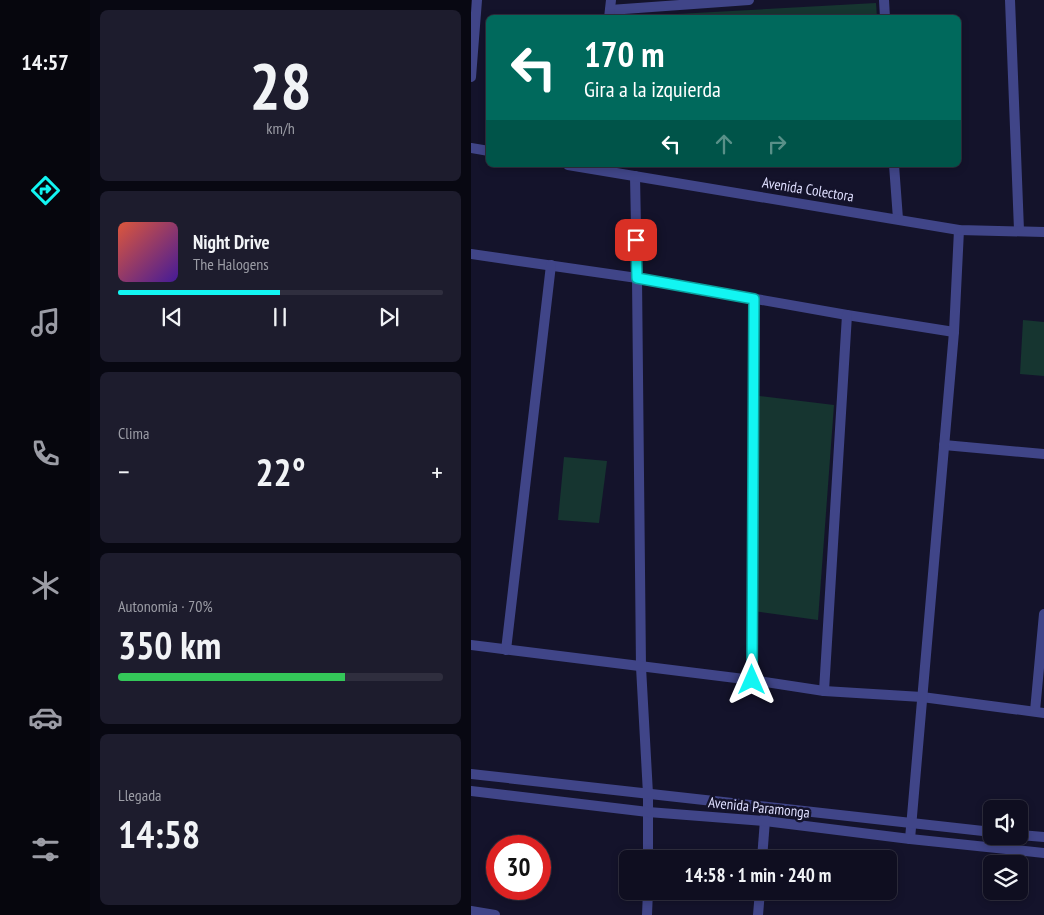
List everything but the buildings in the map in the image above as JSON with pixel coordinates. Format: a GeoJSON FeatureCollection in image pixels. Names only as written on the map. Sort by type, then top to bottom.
{"type":"FeatureCollection","features":[{"type":"Feature","properties":{"kind":"street"},"geometry":{"type":"LineString","coordinates":[[471,77],[477,0]]}},
{"type":"Feature","properties":{"kind":"street"},"geometry":{"type":"LineString","coordinates":[[610,9],[749,0]]}},
{"type":"Feature","properties":{"kind":"street"},"geometry":{"type":"LineString","coordinates":[[884,0],[885,15]]}},
{"type":"Feature","properties":{"kind":"street"},"geometry":{"type":"LineString","coordinates":[[1010,0],[1019,230]]}},
{"type":"Feature","properties":{"kind":"street"},"geometry":{"type":"LineString","coordinates":[[471,148],[486,150]]}},
{"type":"Feature","properties":{"kind":"street"},"geometry":{"type":"LineString","coordinates":[[894,167],[897,219]]}},
{"type":"Feature","properties":{"kind":"street","name":"Avenida Colectora"},"geometry":{"type":"LineString","coordinates":[[596,168],[959,230],[1044,232]]}},
{"type":"Feature","properties":{"kind":"street"},"geometry":{"type":"LineString","coordinates":[[635,176],[641,667],[649,812],[648,850]]}},
{"type":"Feature","properties":{"kind":"street"},"geometry":{"type":"LineString","coordinates":[[910,839],[954,332],[959,230]]}},
{"type":"Feature","properties":{"kind":"street"},"geometry":{"type":"LineString","coordinates":[[471,254],[637,278],[954,332]]}},
{"type":"Feature","properties":{"kind":"street"},"geometry":{"type":"LineString","coordinates":[[506,650],[551,265]]}},
{"type":"Feature","properties":{"kind":"street"},"geometry":{"type":"LineString","coordinates":[[752,680],[754,299]]}},
{"type":"Feature","properties":{"kind":"street"},"geometry":{"type":"LineString","coordinates":[[824,691],[847,315]]}},
{"type":"Feature","properties":{"kind":"street"},"geometry":{"type":"LineString","coordinates":[[944,445],[1044,454]]}},
{"type":"Feature","properties":{"kind":"street"},"geometry":{"type":"LineString","coordinates":[[471,645],[752,680],[824,691],[922,697],[1039,712],[1044,614]]}},
{"type":"Feature","properties":{"kind":"street","name":"Avenida Paramonga"},"geometry":{"type":"LineString","coordinates":[[471,774],[983,831]]}},
{"type":"Feature","properties":{"kind":"street","name":"Avenida Paramonga"},"geometry":{"type":"LineString","coordinates":[[471,791],[649,812],[765,821],[1044,853]]}},
{"type":"Feature","properties":{"kind":"street"},"geometry":{"type":"LineString","coordinates":[[763,850],[766,807]]}},
{"type":"Feature","properties":{"kind":"street"},"geometry":{"type":"LineString","coordinates":[[1028,835],[1044,837]]}},
{"type":"Feature","properties":{"kind":"street"},"geometry":{"type":"LineString","coordinates":[[647,915],[648,900]]}},
{"type":"Feature","properties":{"kind":"street"},"geometry":{"type":"LineString","coordinates":[[759,915],[760,900]]}},
{"type":"Feature","properties":{"kind":"street"},"geometry":{"type":"LineString","coordinates":[[471,911],[495,915]]}},
{"type":"Feature","properties":{"kind":"green space"},"geometry":{"type":"Polygon","coordinates":[[[876,3],[877,15],[658,15],[876,3]]]}},
{"type":"Feature","properties":{"kind":"green space"},"geometry":{"type":"Polygon","coordinates":[[[1023,320],[1044,322],[1044,376],[1020,374],[1023,320]]]}},
{"type":"Feature","properties":{"kind":"green space"},"geometry":{"type":"Polygon","coordinates":[[[759,396],[834,405],[818,620],[753,611],[759,396]]]}},
{"type":"Feature","properties":{"kind":"green space"},"geometry":{"type":"Polygon","coordinates":[[[564,457],[607,461],[599,523],[558,520],[564,457]]]}},
{"type":"Feature","properties":{"kind":"route"},"geometry":{"type":"LineString","coordinates":[[636,240],[637,278],[754,299],[752,680]]}}]}
